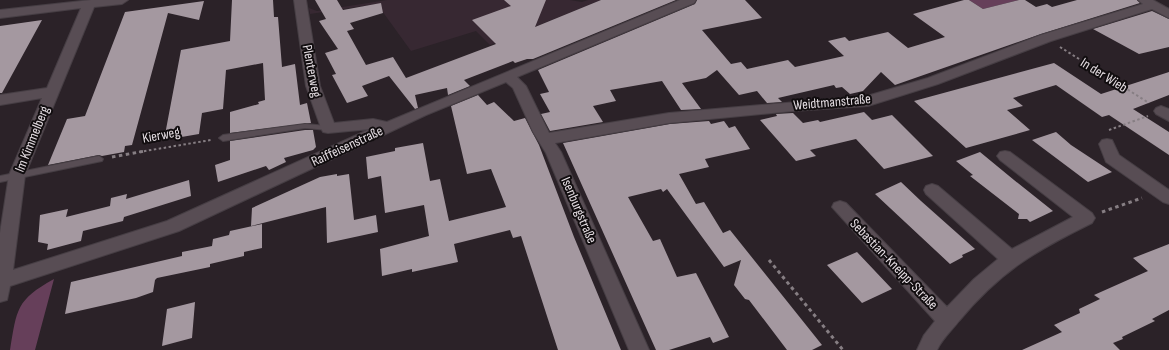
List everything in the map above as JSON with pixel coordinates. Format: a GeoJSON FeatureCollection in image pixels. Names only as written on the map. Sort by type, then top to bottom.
{"type":"FeatureCollection","features":[{"type":"Feature","properties":{"kind":"street"},"geometry":{"type":"LineString","coordinates":[[0,14],[122,0]]}},
{"type":"Feature","properties":{"kind":"street","name":"Plenterweg"},"geometry":{"type":"LineString","coordinates":[[300,0],[313,86],[328,128]]}},
{"type":"Feature","properties":{"kind":"street","name":"Raiffeisenstraße"},"geometry":{"type":"LineString","coordinates":[[1,286],[173,226],[387,127],[690,0]]}},
{"type":"Feature","properties":{"kind":"street"},"geometry":{"type":"LineString","coordinates":[[1148,2],[1169,14]]}},
{"type":"Feature","properties":{"kind":"street","name":"Weidtmanstraße"},"geometry":{"type":"LineString","coordinates":[[546,139],[669,118],[793,106],[868,101],[933,81],[1046,38],[1148,2]]}},
{"type":"Feature","properties":{"kind":"street","name":"Im Kimmelberg"},"geometry":{"type":"LineString","coordinates":[[1,286],[17,175],[89,4]]}},
{"type":"Feature","properties":{"kind":"street","name":"Isenburgstraße"},"geometry":{"type":"LineString","coordinates":[[508,76],[519,86],[540,132],[546,139],[553,152],[639,350]]}},
{"type":"Feature","properties":{"kind":"street"},"geometry":{"type":"LineString","coordinates":[[0,100],[51,92]]}},
{"type":"Feature","properties":{"kind":"street"},"geometry":{"type":"LineString","coordinates":[[328,128],[346,128],[377,123],[387,127]]}},
{"type":"Feature","properties":{"kind":"street"},"geometry":{"type":"LineString","coordinates":[[1107,144],[1112,158],[1165,195]]}},
{"type":"Feature","properties":{"kind":"street"},"geometry":{"type":"LineString","coordinates":[[1005,156],[1086,218]]}},
{"type":"Feature","properties":{"kind":"street"},"geometry":{"type":"LineString","coordinates":[[932,190],[1011,259]]}},
{"type":"Feature","properties":{"kind":"street","name":"Sebastian-Kneipp-Straße"},"geometry":{"type":"LineString","coordinates":[[840,207],[948,321]]}},
{"type":"Feature","properties":{"kind":"street","name":"Sebastian-Kneipp-Straße"},"geometry":{"type":"LineString","coordinates":[[927,350],[933,338],[974,290],[1011,259],[1052,235],[1086,218]]}},
{"type":"Feature","properties":{"kind":"lane"},"geometry":{"type":"LineString","coordinates":[[223,138],[306,126],[328,128]]}},
{"type":"Feature","properties":{"kind":"lane"},"geometry":{"type":"LineString","coordinates":[[0,178],[100,159]]}},
{"type":"Feature","properties":{"kind":"path","name":"In der Wieb"},"geometry":{"type":"LineString","coordinates":[[1046,38],[1165,114]]}},
{"type":"Feature","properties":{"kind":"path","name":"In der Wieb"},"geometry":{"type":"LineString","coordinates":[[1107,144],[1104,131],[1165,114]]}},
{"type":"Feature","properties":{"kind":"path","name":"Kierweg"},"geometry":{"type":"LineString","coordinates":[[100,159],[223,138]]}},
{"type":"Feature","properties":{"kind":"path"},"geometry":{"type":"LineString","coordinates":[[1086,218],[1165,195]]}},
{"type":"Feature","properties":{"kind":"path"},"geometry":{"type":"LineString","coordinates":[[769,260],[843,350]]}},
{"type":"Feature","properties":{"kind":"shaded area"},"geometry":{"type":"Polygon","coordinates":[[[387,0],[570,0],[582,2],[588,0],[601,0],[490,45],[476,31],[411,51],[377,4],[310,14],[309,8],[317,11],[387,0]]]}},
{"type":"Feature","properties":{"kind":"shaded area"},"geometry":{"type":"Polygon","coordinates":[[[969,0],[1019,0],[983,9],[969,0]]]}},
{"type":"Feature","properties":{"kind":"shaded area"},"geometry":{"type":"Polygon","coordinates":[[[54,279],[35,350],[10,350],[14,325],[20,307],[32,293],[54,279]]]}},
{"type":"Feature","properties":{"kind":"building"},"geometry":{"type":"Polygon","coordinates":[[[232,0],[273,0],[274,17],[278,17],[282,67],[295,64],[300,105],[307,103],[311,123],[230,133],[230,112],[259,104],[258,102],[265,100],[263,63],[226,70],[223,109],[202,113],[199,134],[164,140],[181,50],[230,41],[232,0]]]}},
{"type":"Feature","properties":{"kind":"building"},"geometry":{"type":"Polygon","coordinates":[[[315,0],[337,0],[343,10],[381,3],[383,13],[350,23],[354,29],[347,31],[366,65],[393,57],[406,78],[496,44],[472,20],[511,6],[504,0],[546,0],[535,27],[601,0],[676,0],[533,59],[527,59],[515,63],[513,61],[464,80],[470,86],[448,95],[447,88],[415,95],[418,108],[415,109],[389,76],[362,86],[368,96],[347,103],[332,75],[336,74],[325,53],[338,49],[319,21],[326,19],[315,0]]]}},
{"type":"Feature","properties":{"kind":"building"},"geometry":{"type":"Polygon","coordinates":[[[697,0],[745,0],[762,18],[702,30],[731,64],[741,62],[747,69],[788,60],[795,67],[844,56],[828,41],[845,37],[849,41],[888,32],[908,48],[945,37],[913,14],[964,0],[969,0],[983,9],[1019,0],[1025,0],[1036,7],[1047,4],[1052,7],[1077,0],[1137,0],[1140,3],[1041,34],[895,85],[881,72],[863,91],[850,94],[842,87],[836,88],[834,85],[778,98],[782,102],[767,103],[757,91],[739,95],[717,70],[706,78],[682,83],[701,109],[681,110],[662,81],[610,90],[616,101],[593,106],[603,122],[550,131],[541,114],[550,112],[540,94],[549,92],[538,70],[695,4],[697,0]]]}},
{"type":"Feature","properties":{"kind":"building"},"geometry":{"type":"Polygon","coordinates":[[[204,1],[199,20],[168,13],[132,145],[125,146],[124,152],[102,156],[99,155],[48,165],[67,119],[85,116],[125,12],[204,1]]]}},
{"type":"Feature","properties":{"kind":"building"},"geometry":{"type":"Polygon","coordinates":[[[1152,11],[1169,19],[1169,47],[1139,54],[1093,29],[1152,11]]]}},
{"type":"Feature","properties":{"kind":"building"},"geometry":{"type":"Polygon","coordinates":[[[42,20],[2,93],[0,93],[0,26],[42,20]]]}},
{"type":"Feature","properties":{"kind":"building"},"geometry":{"type":"Polygon","coordinates":[[[1054,63],[1101,94],[1169,72],[1169,95],[1133,109],[1169,132],[1169,155],[1109,115],[1102,117],[1056,85],[1013,98],[1023,106],[1007,110],[1030,130],[966,148],[914,101],[1054,63]]]}},
{"type":"Feature","properties":{"kind":"building"},"geometry":{"type":"Polygon","coordinates":[[[478,95],[487,105],[494,102],[514,121],[525,118],[539,145],[574,237],[621,350],[558,350],[521,236],[513,238],[510,230],[454,244],[458,262],[412,272],[412,269],[382,276],[380,249],[429,236],[424,205],[385,213],[381,176],[368,179],[366,157],[395,151],[395,148],[423,143],[430,181],[440,179],[449,221],[506,207],[491,169],[467,174],[451,106],[478,95]]]}},
{"type":"Feature","properties":{"kind":"building"},"geometry":{"type":"Polygon","coordinates":[[[864,112],[872,120],[892,115],[933,156],[884,169],[856,139],[810,150],[816,156],[796,161],[760,120],[777,116],[776,114],[793,113],[803,123],[818,120],[820,122],[864,112]]]}},
{"type":"Feature","properties":{"kind":"building"},"geometry":{"type":"Polygon","coordinates":[[[709,121],[711,124],[724,121],[729,128],[735,126],[750,149],[705,159],[709,167],[679,174],[696,204],[704,202],[723,233],[730,230],[822,345],[812,350],[787,350],[749,300],[745,299],[734,285],[741,260],[724,267],[667,189],[663,192],[661,189],[628,197],[653,241],[660,239],[677,277],[696,273],[729,337],[713,343],[710,337],[669,350],[656,350],[563,143],[670,124],[709,121]]]}},
{"type":"Feature","properties":{"kind":"building"},"geometry":{"type":"Polygon","coordinates":[[[313,130],[316,147],[313,150],[284,158],[286,162],[269,170],[266,166],[218,182],[215,165],[230,160],[230,141],[313,130]]]}},
{"type":"Feature","properties":{"kind":"building"},"geometry":{"type":"Polygon","coordinates":[[[1056,132],[1071,145],[1112,172],[1088,182],[1032,140],[1056,132]]]}},
{"type":"Feature","properties":{"kind":"building"},"geometry":{"type":"Polygon","coordinates":[[[980,152],[1053,211],[1030,222],[1027,219],[1018,219],[1019,214],[970,176],[973,175],[956,161],[980,152]]]}},
{"type":"Feature","properties":{"kind":"building"},"geometry":{"type":"Polygon","coordinates":[[[337,174],[337,176],[349,174],[354,220],[376,215],[378,232],[327,243],[326,207],[251,226],[252,208],[320,177],[337,174]]]}},
{"type":"Feature","properties":{"kind":"building"},"geometry":{"type":"Polygon","coordinates":[[[189,180],[191,196],[124,217],[123,221],[83,231],[81,241],[47,250],[48,244],[38,242],[40,215],[68,209],[66,217],[110,206],[111,198],[127,194],[126,199],[189,180]]]}},
{"type":"Feature","properties":{"kind":"building"},"geometry":{"type":"Polygon","coordinates":[[[901,182],[975,249],[962,255],[963,257],[950,264],[875,194],[901,182]]]}},
{"type":"Feature","properties":{"kind":"building"},"geometry":{"type":"Polygon","coordinates":[[[262,224],[262,248],[244,252],[244,256],[210,264],[210,267],[157,278],[155,280],[153,292],[136,298],[65,314],[71,282],[182,256],[182,252],[212,246],[213,239],[229,235],[230,231],[262,224]]]}},
{"type":"Feature","properties":{"kind":"building"},"geometry":{"type":"Polygon","coordinates":[[[1169,244],[1169,310],[1152,319],[1155,321],[1113,343],[1120,350],[1022,350],[1062,332],[1054,325],[1080,313],[1079,309],[1100,299],[1094,295],[1148,271],[1133,258],[1169,244]]]}},
{"type":"Feature","properties":{"kind":"building"},"geometry":{"type":"Polygon","coordinates":[[[857,252],[892,289],[862,303],[827,265],[857,252]]]}},
{"type":"Feature","properties":{"kind":"building"},"geometry":{"type":"Polygon","coordinates":[[[195,302],[192,338],[162,346],[167,309],[195,302]]]}}]}
